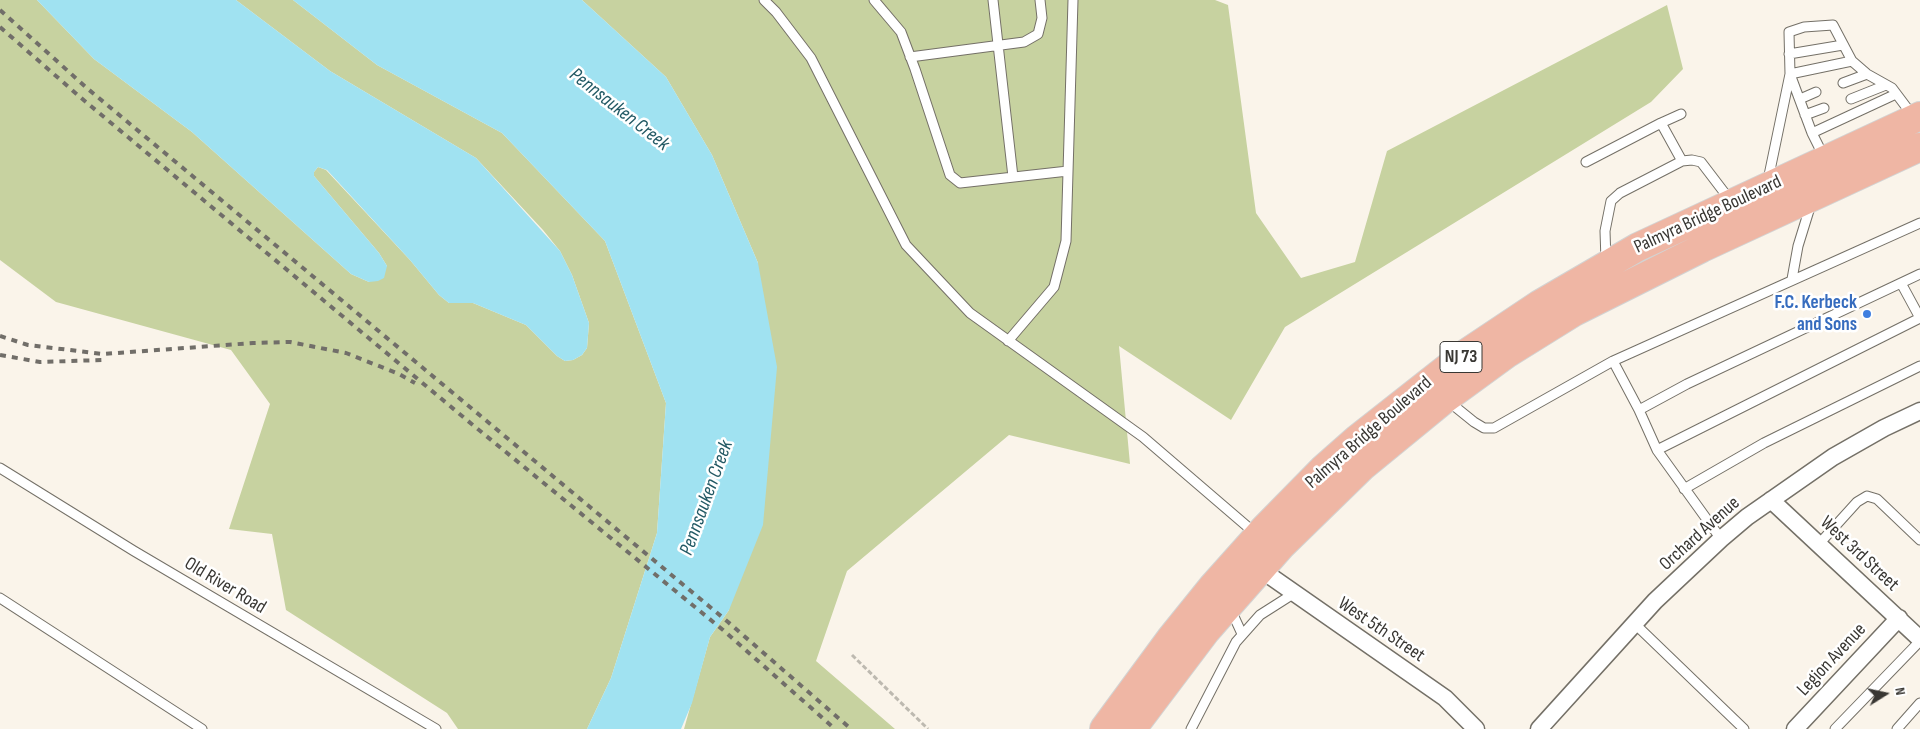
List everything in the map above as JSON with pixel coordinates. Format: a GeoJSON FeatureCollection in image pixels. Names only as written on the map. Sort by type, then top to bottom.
{"type":"FeatureCollection","features":[{"type":"Feature","properties":{"kind":"highway","name":"Palmyra Bridge Boulevard"},"geometry":{"type":"LineString","coordinates":[[1104,729],[1170,638],[1258,536],[1323,470],[1396,406],[1472,349],[1606,264],[1767,186],[1918,117]]}},
{"type":"Feature","properties":{"kind":"highway","name":"Palmyra Bridge Boulevard"},"geometry":{"type":"LineString","coordinates":[[1132,729],[1206,631],[1307,519],[1362,467],[1445,399],[1508,353],[1574,312],[1702,248],[1920,147]]}},
{"type":"Feature","properties":{"kind":"street","name":"Orchard Avenue"},"geometry":{"type":"LineString","coordinates":[[1540,729],[1655,601],[1720,539],[1771,500],[1833,457],[1884,428],[1920,411]]}},
{"type":"Feature","properties":{"kind":"street","name":"West 3rd Street"},"geometry":{"type":"LineString","coordinates":[[1771,500],[1899,618],[1920,640]]}},
{"type":"Feature","properties":{"kind":"street","name":"West 5th Street"},"geometry":{"type":"LineString","coordinates":[[1260,569],[1293,594],[1445,698],[1476,729]]}},
{"type":"Feature","properties":{"kind":"street","name":"Legion Avenue"},"geometry":{"type":"LineString","coordinates":[[1795,729],[1899,618]]}},
{"type":"Feature","properties":{"kind":"lane"},"geometry":{"type":"LineString","coordinates":[[764,0],[776,12],[811,58],[906,246],[970,313],[1143,437],[1258,536]]}},
{"type":"Feature","properties":{"kind":"lane"},"geometry":{"type":"LineString","coordinates":[[874,0],[900,32],[910,56],[950,176],[960,183],[1068,171]]}},
{"type":"Feature","properties":{"kind":"lane"},"geometry":{"type":"LineString","coordinates":[[993,0],[1013,177]]}},
{"type":"Feature","properties":{"kind":"lane"},"geometry":{"type":"LineString","coordinates":[[910,56],[1024,42],[1038,34],[1042,18],[1040,0]]}},
{"type":"Feature","properties":{"kind":"lane"},"geometry":{"type":"LineString","coordinates":[[1008,341],[1054,287],[1066,241],[1073,0]]}},
{"type":"Feature","properties":{"kind":"lane"},"geometry":{"type":"LineString","coordinates":[[1767,186],[1790,74],[1789,32],[1804,27],[1833,25],[1852,61],[1867,74],[1886,85],[1918,117]]}},
{"type":"Feature","properties":{"kind":"lane"},"geometry":{"type":"LineString","coordinates":[[1790,54],[1843,45]]}},
{"type":"Feature","properties":{"kind":"lane"},"geometry":{"type":"LineString","coordinates":[[1790,74],[1852,61]]}},
{"type":"Feature","properties":{"kind":"lane"},"geometry":{"type":"LineString","coordinates":[[1790,74],[1812,133],[1825,160]]}},
{"type":"Feature","properties":{"kind":"lane"},"geometry":{"type":"LineString","coordinates":[[1843,83],[1867,74]]}},
{"type":"Feature","properties":{"kind":"lane"},"geometry":{"type":"LineString","coordinates":[[1851,99],[1886,85]]}},
{"type":"Feature","properties":{"kind":"lane"},"geometry":{"type":"LineString","coordinates":[[1800,99],[1816,92]]}},
{"type":"Feature","properties":{"kind":"lane"},"geometry":{"type":"LineString","coordinates":[[1812,133],[1896,94]]}},
{"type":"Feature","properties":{"kind":"lane"},"geometry":{"type":"LineString","coordinates":[[1805,115],[1824,108]]}},
{"type":"Feature","properties":{"kind":"lane"},"geometry":{"type":"LineString","coordinates":[[1586,162],[1681,114]]}},
{"type":"Feature","properties":{"kind":"lane"},"geometry":{"type":"LineString","coordinates":[[1661,124],[1682,161]]}},
{"type":"Feature","properties":{"kind":"lane"},"geometry":{"type":"LineString","coordinates":[[1606,264],[1605,231],[1611,201],[1620,194],[1682,161],[1692,160],[1701,162],[1731,203]]}},
{"type":"Feature","properties":{"kind":"lane"},"geometry":{"type":"LineString","coordinates":[[1792,279],[1798,246],[1814,196]]}},
{"type":"Feature","properties":{"kind":"lane"},"geometry":{"type":"LineString","coordinates":[[1445,399],[1484,428],[1494,428],[1613,361],[1920,223]]}},
{"type":"Feature","properties":{"kind":"lane"},"geometry":{"type":"LineString","coordinates":[[1639,410],[1687,384],[1920,274]]}},
{"type":"Feature","properties":{"kind":"lane"},"geometry":{"type":"LineString","coordinates":[[1657,450],[1920,318],[1901,283]]}},
{"type":"Feature","properties":{"kind":"lane"},"geometry":{"type":"LineString","coordinates":[[1613,361],[1639,410],[1657,450],[1720,539]]}},
{"type":"Feature","properties":{"kind":"lane"},"geometry":{"type":"LineString","coordinates":[[1684,489],[1764,443],[1920,366]]}},
{"type":"Feature","properties":{"kind":"lane","name":"Old River Road"},"geometry":{"type":"LineString","coordinates":[[0,468],[134,550],[436,729]]}},
{"type":"Feature","properties":{"kind":"lane"},"geometry":{"type":"LineString","coordinates":[[1819,544],[1857,502],[1867,496],[1877,499],[1920,540]]}},
{"type":"Feature","properties":{"kind":"lane"},"geometry":{"type":"LineString","coordinates":[[1191,729],[1242,634],[1260,614],[1293,594]]}},
{"type":"Feature","properties":{"kind":"lane"},"geometry":{"type":"LineString","coordinates":[[0,598],[202,729]]}},
{"type":"Feature","properties":{"kind":"lane"},"geometry":{"type":"LineString","coordinates":[[1229,604],[1242,634]]}},
{"type":"Feature","properties":{"kind":"lane"},"geometry":{"type":"LineString","coordinates":[[1635,624],[1744,729]]}},
{"type":"Feature","properties":{"kind":"lane"},"geometry":{"type":"LineString","coordinates":[[1835,729],[1920,640]]}},
{"type":"Feature","properties":{"kind":"lane"},"geometry":{"type":"LineString","coordinates":[[1897,729],[1920,703]]}},
{"type":"Feature","properties":{"kind":"path"},"geometry":{"type":"LineString","coordinates":[[852,656],[928,729]]}},
{"type":"Feature","properties":{"kind":"green space"},"geometry":{"type":"Polygon","coordinates":[[[0,0],[37,0],[94,59],[192,132],[351,274],[369,282],[387,266],[379,253],[314,176],[314,172],[318,167],[326,170],[410,260],[439,295],[449,303],[473,303],[526,325],[557,356],[565,361],[573,360],[582,355],[587,348],[589,323],[572,275],[560,251],[543,230],[476,158],[330,71],[236,0],[293,0],[377,65],[502,133],[605,241],[666,403],[657,533],[611,678],[587,729],[458,729],[447,713],[286,610],[272,534],[229,529],[270,404],[231,350],[56,302],[0,260],[0,0]]]}},
{"type":"Feature","properties":{"kind":"green space"},"geometry":{"type":"Polygon","coordinates":[[[582,0],[1215,0],[1228,5],[1256,213],[1301,278],[1355,262],[1387,151],[1667,5],[1683,69],[1651,102],[1285,327],[1231,420],[1119,346],[1130,464],[1009,435],[847,571],[816,661],[895,729],[684,729],[710,637],[729,610],[758,263],[712,155],[666,77],[582,0]]]}},
{"type":"Feature","properties":{"kind":"water"},"geometry":{"type":"Polygon","coordinates":[[[37,0],[236,0],[330,71],[476,158],[560,251],[572,275],[589,323],[587,348],[582,355],[573,360],[565,361],[557,356],[526,325],[473,303],[449,303],[439,295],[410,260],[327,170],[318,167],[314,172],[314,176],[379,253],[387,266],[384,278],[378,281],[369,282],[351,274],[192,132],[94,59],[37,0]]]}},
{"type":"Feature","properties":{"kind":"water","name":"Pennsauken Creek"},"geometry":{"type":"Polygon","coordinates":[[[293,0],[582,0],[666,77],[712,155],[758,263],[777,367],[763,525],[729,610],[710,637],[692,703],[681,729],[587,729],[611,678],[657,533],[666,403],[605,241],[502,133],[377,65],[293,0]]]}},
{"type":"Feature","properties":{"kind":"railway"},"geometry":{"type":"LineString","coordinates":[[0,10],[88,89],[728,622],[851,729]]}},
{"type":"Feature","properties":{"kind":"railway"},"geometry":{"type":"LineString","coordinates":[[0,27],[80,97],[468,421],[723,630],[835,729]]}},
{"type":"Feature","properties":{"kind":"railway"},"geometry":{"type":"LineString","coordinates":[[0,336],[28,345],[103,354],[290,342],[346,353],[399,374],[415,383]]}},
{"type":"Feature","properties":{"kind":"railway"},"geometry":{"type":"LineString","coordinates":[[0,355],[40,362],[102,360]]}},
{"type":"Feature","properties":{"kind":"place","name":"F.C. Kerbeck and Sons"},"geometry":{"type":"Point","coordinates":[1867,314]}}]}
